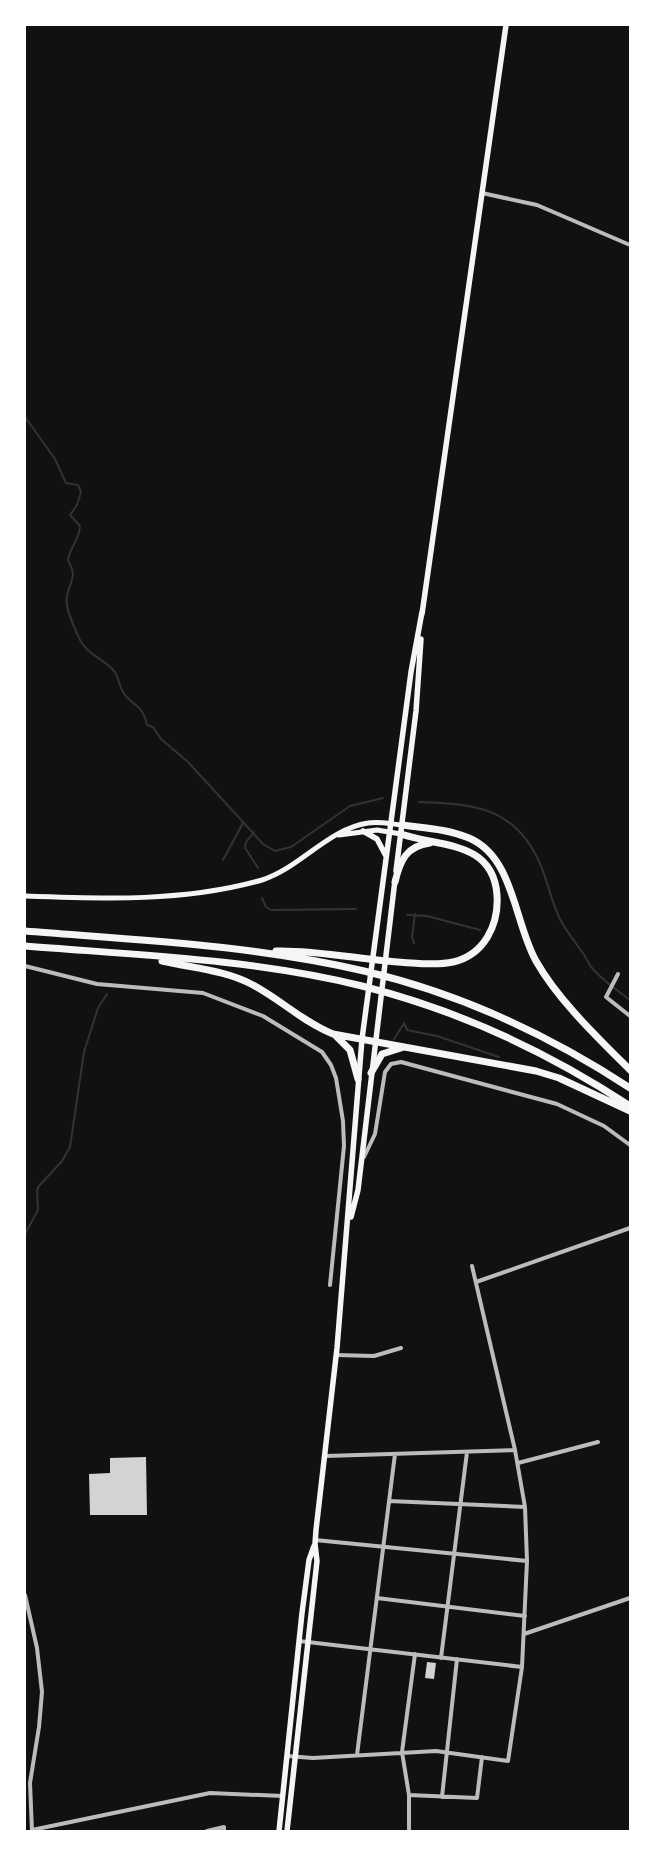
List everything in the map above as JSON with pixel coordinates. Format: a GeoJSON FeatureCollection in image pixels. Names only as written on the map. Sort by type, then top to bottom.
{"type":"FeatureCollection","features":[{"type":"Feature","properties":{"kind":"highway"},"geometry":{"type":"LineString","coordinates":[[402,826],[441,830],[467,837],[488,850],[495,858],[505,877],[525,940],[547,980],[630,1070]]}},
{"type":"Feature","properties":{"kind":"highway"},"geometry":{"type":"LineString","coordinates":[[256,952],[287,951],[397,963],[440,964],[460,960],[480,947],[491,932],[497,892],[487,867],[476,855],[462,847],[401,834]]}},
{"type":"Feature","properties":{"kind":"highway"},"geometry":{"type":"LineString","coordinates":[[395,882],[406,854],[416,846],[434,842]]}},
{"type":"Feature","properties":{"kind":"highway"},"geometry":{"type":"LineString","coordinates":[[25,931],[256,952],[365,971],[452,998],[517,1024],[579,1056],[630,1088]]}},
{"type":"Feature","properties":{"kind":"highway"},"geometry":{"type":"LineString","coordinates":[[25,946],[268,969],[362,986],[468,1020],[518,1041],[572,1069],[630,1106]]}},
{"type":"Feature","properties":{"kind":"highway"},"geometry":{"type":"LineString","coordinates":[[137,956],[238,978],[252,985],[316,1027],[333,1034],[536,1071],[574,1084],[630,1112]]}},
{"type":"Feature","properties":{"kind":"highway"},"geometry":{"type":"LineString","coordinates":[[333,1034],[350,1050],[358,1079]]}},
{"type":"Feature","properties":{"kind":"highway"},"geometry":{"type":"LineString","coordinates":[[371,1073],[382,1054],[406,1048]]}},
{"type":"Feature","properties":{"kind":"main road"},"geometry":{"type":"LineString","coordinates":[[279,1831],[309,1560],[315,1542],[326,1456],[348,1228],[362,1039],[411,672],[422,612],[506,25]]}},
{"type":"Feature","properties":{"kind":"main road"},"geometry":{"type":"LineString","coordinates":[[348,1228],[357,1198],[416,711],[422,612]]}},
{"type":"Feature","properties":{"kind":"main road"},"geometry":{"type":"LineString","coordinates":[[25,896],[134,899],[189,893],[254,882],[279,873],[338,835],[358,825],[374,822],[402,826]]}},
{"type":"Feature","properties":{"kind":"main road"},"geometry":{"type":"LineString","coordinates":[[338,835],[376,830],[401,834]]}},
{"type":"Feature","properties":{"kind":"main road"},"geometry":{"type":"LineString","coordinates":[[363,831],[377,839],[386,856]]}},
{"type":"Feature","properties":{"kind":"main road"},"geometry":{"type":"LineString","coordinates":[[287,1831],[317,1561],[315,1542]]}},
{"type":"Feature","properties":{"kind":"street"},"geometry":{"type":"LineString","coordinates":[[482,193],[537,205],[630,245]]}},
{"type":"Feature","properties":{"kind":"street"},"geometry":{"type":"LineString","coordinates":[[25,966],[97,984],[203,993],[264,1016],[322,1052],[331,1065],[336,1078],[343,1121],[344,1146],[330,1285]]}},
{"type":"Feature","properties":{"kind":"street"},"geometry":{"type":"LineString","coordinates":[[618,974],[606,994],[608,1000],[630,1016]]}},
{"type":"Feature","properties":{"kind":"street"},"geometry":{"type":"LineString","coordinates":[[361,1161],[375,1134],[385,1072],[391,1064],[401,1062],[557,1104],[604,1126],[630,1145]]}},
{"type":"Feature","properties":{"kind":"street"},"geometry":{"type":"LineString","coordinates":[[476,1282],[630,1228]]}},
{"type":"Feature","properties":{"kind":"street"},"geometry":{"type":"LineString","coordinates":[[287,1756],[447,1752],[508,1761],[522,1667],[527,1561],[525,1507],[516,1450],[472,1266]]}},
{"type":"Feature","properties":{"kind":"street"},"geometry":{"type":"LineString","coordinates":[[336,1355],[374,1356],[401,1348]]}},
{"type":"Feature","properties":{"kind":"street"},"geometry":{"type":"LineString","coordinates":[[518,1463],[598,1442]]}},
{"type":"Feature","properties":{"kind":"street"},"geometry":{"type":"LineString","coordinates":[[326,1456],[516,1450]]}},
{"type":"Feature","properties":{"kind":"street"},"geometry":{"type":"LineString","coordinates":[[441,1658],[467,1452]]}},
{"type":"Feature","properties":{"kind":"street"},"geometry":{"type":"LineString","coordinates":[[357,1755],[395,1454]]}},
{"type":"Feature","properties":{"kind":"street"},"geometry":{"type":"LineString","coordinates":[[389,1501],[525,1507]]}},
{"type":"Feature","properties":{"kind":"street"},"geometry":{"type":"LineString","coordinates":[[315,1542],[527,1561]]}},
{"type":"Feature","properties":{"kind":"street"},"geometry":{"type":"LineString","coordinates":[[25,1595],[37,1648],[42,1692],[40,1727],[30,1784],[32,1831],[215,1792],[283,1796]]}},
{"type":"Feature","properties":{"kind":"street"},"geometry":{"type":"LineString","coordinates":[[377,1598],[525,1616]]}},
{"type":"Feature","properties":{"kind":"street"},"geometry":{"type":"LineString","coordinates":[[524,1634],[630,1598]]}},
{"type":"Feature","properties":{"kind":"street"},"geometry":{"type":"LineString","coordinates":[[299,1640],[522,1667]]}},
{"type":"Feature","properties":{"kind":"street"},"geometry":{"type":"LineString","coordinates":[[409,1831],[409,1795],[402,1752],[415,1654]]}},
{"type":"Feature","properties":{"kind":"street"},"geometry":{"type":"LineString","coordinates":[[442,1796],[457,1659]]}},
{"type":"Feature","properties":{"kind":"street"},"geometry":{"type":"LineString","coordinates":[[409,1795],[477,1798],[482,1757]]}},
{"type":"Feature","properties":{"kind":"street"},"geometry":{"type":"LineString","coordinates":[[25,1767],[32,1768]]}},
{"type":"Feature","properties":{"kind":"street"},"geometry":{"type":"LineString","coordinates":[[207,1831],[224,1827],[224,1831]]}},
{"type":"Feature","properties":{"kind":"building"},"geometry":{"type":"Polygon","coordinates":[[[146,1457],[147,1515],[90,1515],[89,1474],[110,1473],[110,1458],[146,1457]]]}},
{"type":"Feature","properties":{"kind":"building"},"geometry":{"type":"Polygon","coordinates":[[[427,1662],[436,1663],[434,1679],[425,1678],[427,1662]]]}},
{"type":"Feature","properties":{"kind":"waterway"},"geometry":{"type":"LineString","coordinates":[[25,417],[55,459],[66,483],[78,485],[81,492],[77,505],[70,515],[80,526],[68,560],[73,575],[66,601],[68,612],[83,645],[114,671],[126,697],[140,708],[147,725],[153,727],[161,739],[188,762],[263,844],[275,851],[291,847],[350,806],[383,798]]}},
{"type":"Feature","properties":{"kind":"waterway"},"geometry":{"type":"LineString","coordinates":[[419,802],[476,808],[506,820],[519,831],[531,846],[541,866],[561,922],[596,973],[630,1000]]}},
{"type":"Feature","properties":{"kind":"waterway"},"geometry":{"type":"LineString","coordinates":[[223,860],[243,823]]}},
{"type":"Feature","properties":{"kind":"waterway"},"geometry":{"type":"LineString","coordinates":[[254,832],[246,842],[245,848],[258,868]]}},
{"type":"Feature","properties":{"kind":"waterway"},"geometry":{"type":"LineString","coordinates":[[262,898],[266,907],[271,910],[356,909]]}},
{"type":"Feature","properties":{"kind":"waterway"},"geometry":{"type":"LineString","coordinates":[[414,943],[412,937],[415,914]]}},
{"type":"Feature","properties":{"kind":"waterway"},"geometry":{"type":"LineString","coordinates":[[407,915],[427,916],[480,930]]}},
{"type":"Feature","properties":{"kind":"waterway"},"geometry":{"type":"LineString","coordinates":[[25,1234],[38,1210],[37,1190],[39,1186],[62,1161],[70,1147],[84,1052],[98,1008],[107,994]]}},
{"type":"Feature","properties":{"kind":"waterway"},"geometry":{"type":"LineString","coordinates":[[404,1023],[407,1030],[437,1036],[499,1057]]}},
{"type":"Feature","properties":{"kind":"waterway"},"geometry":{"type":"LineString","coordinates":[[394,1039],[403,1025]]}},
{"type":"Feature","properties":{"kind":"waterway"},"geometry":{"type":"LineString","coordinates":[[25,1264],[25,1279]]}}]}
